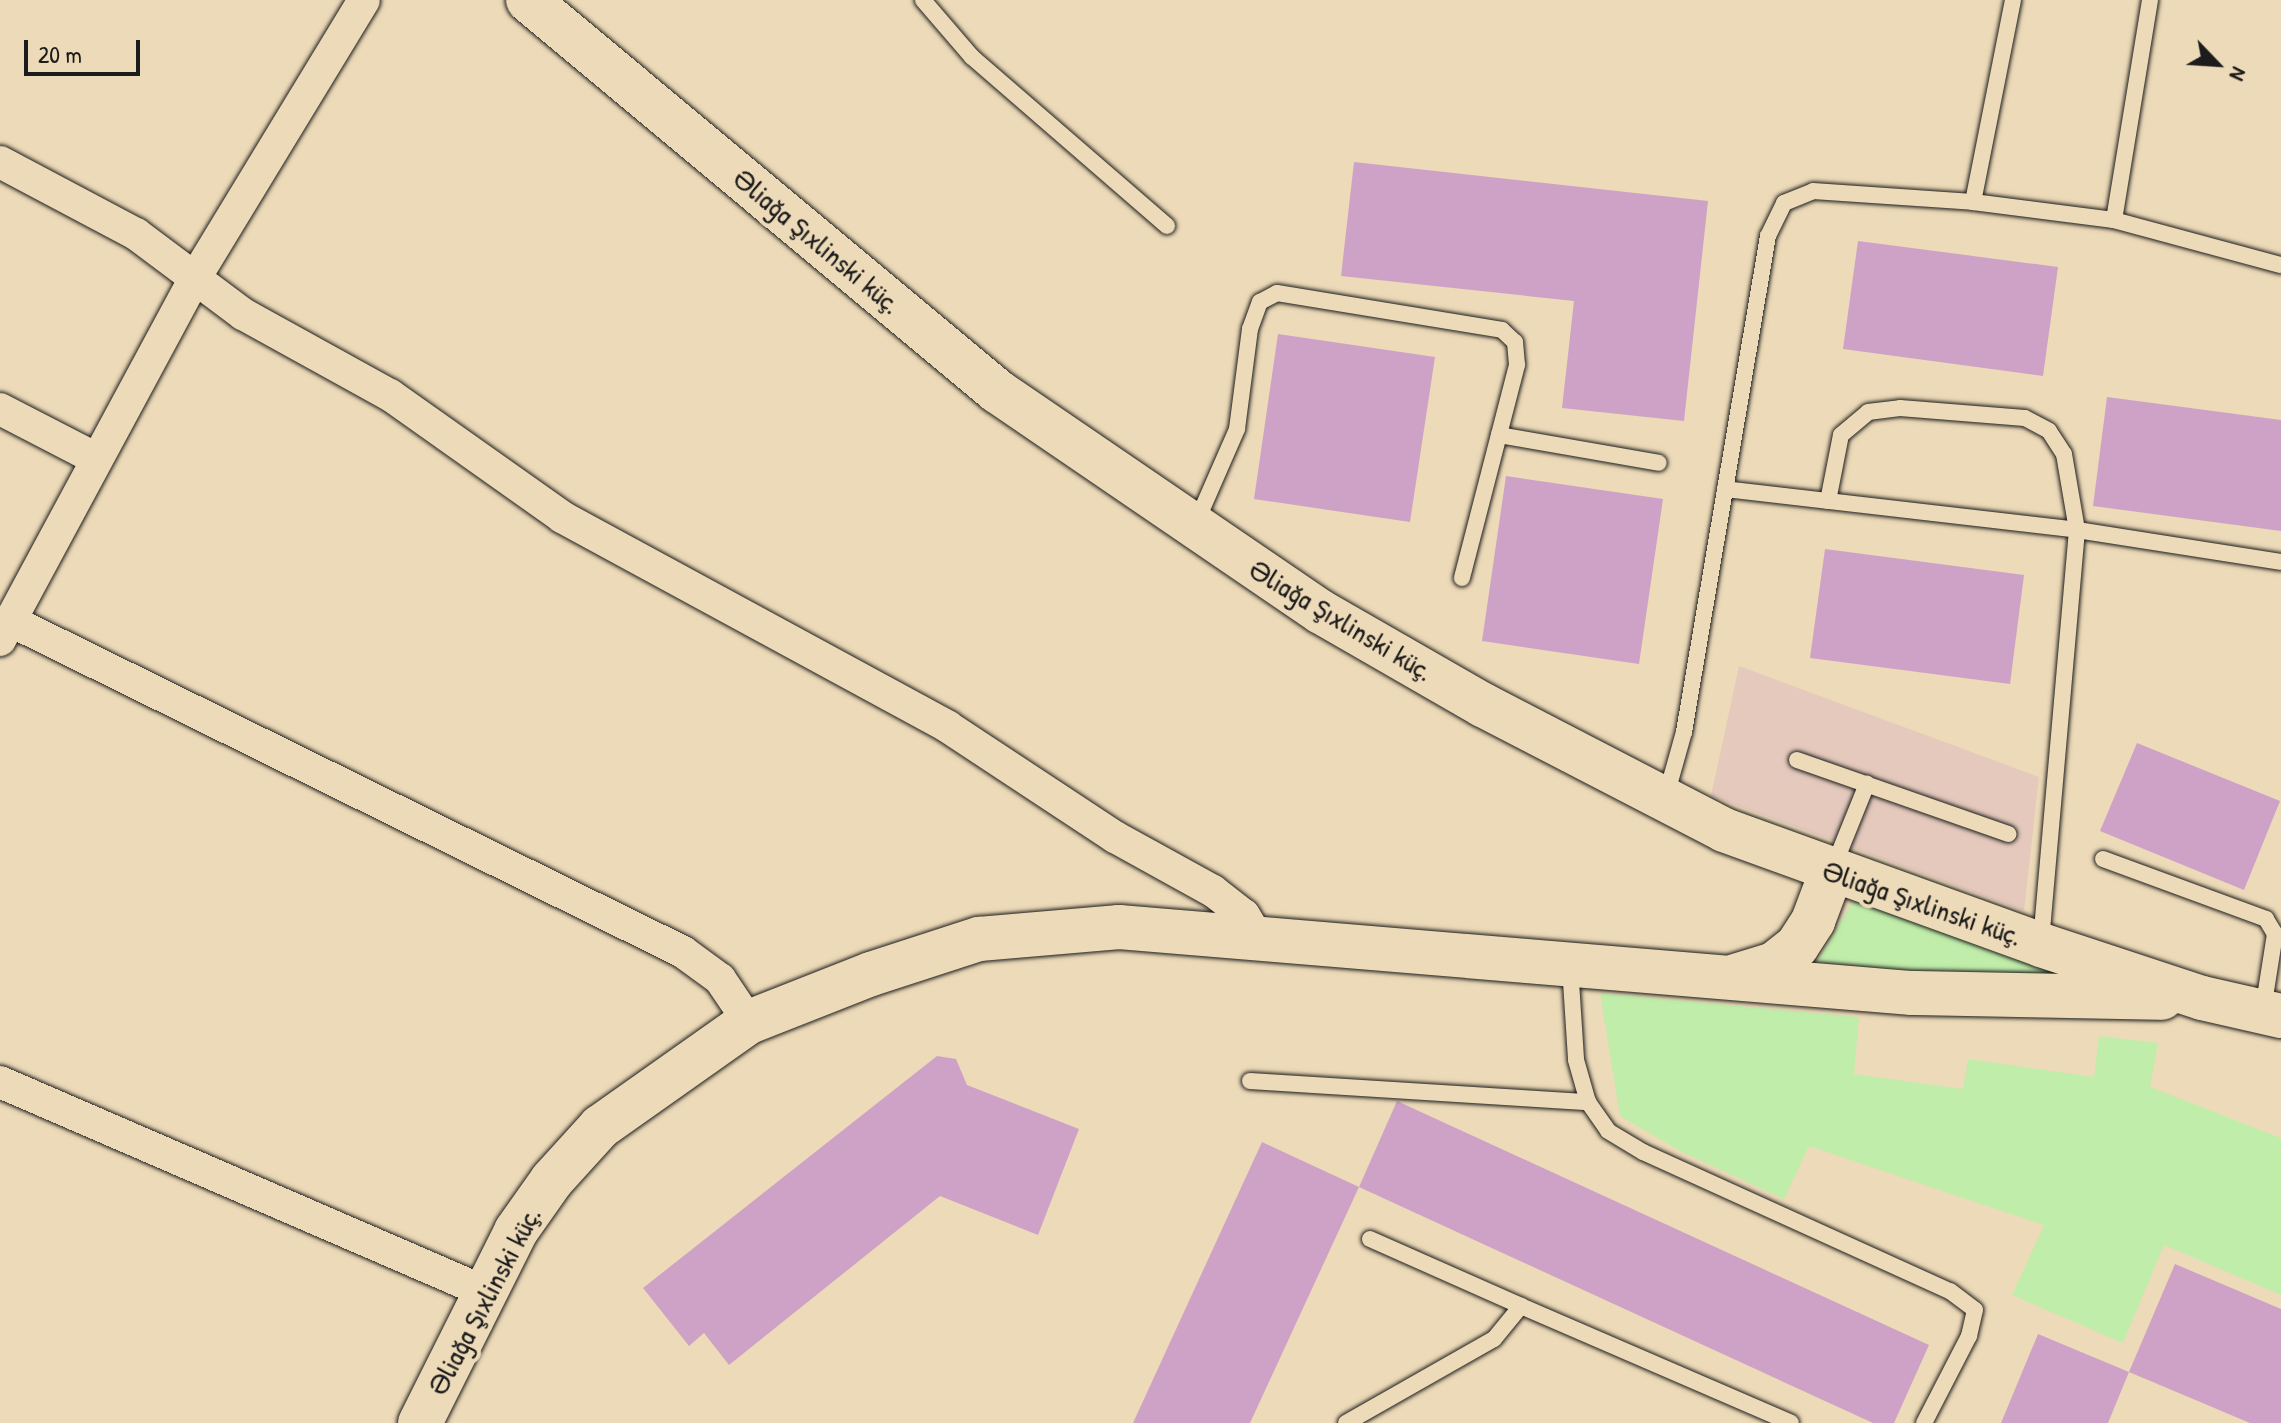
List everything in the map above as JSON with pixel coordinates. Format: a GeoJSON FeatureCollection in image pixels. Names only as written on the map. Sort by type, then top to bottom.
{"type":"FeatureCollection","features":[{"type":"Feature","properties":{"kind":"main road","name":"Əliağa Şıxlinski küç."},"geometry":{"type":"LineString","coordinates":[[528,0],[997,391],[1321,612],[1665,802],[1831,873],[2202,998],[2272,1014]]}},
{"type":"Feature","properties":{"kind":"main road"},"geometry":{"type":"LineString","coordinates":[[1725,979],[1774,964],[1797,946],[1813,921],[1831,873]]}},
{"type":"Feature","properties":{"kind":"main road","name":"Əliağa Şıxlinski küç."},"geometry":{"type":"LineString","coordinates":[[420,1423],[483,1291],[552,1180],[600,1127],[749,1022],[871,974],[979,939],[1119,927],[1256,935],[1725,979],[1912,993],[2202,998]]}},
{"type":"Feature","properties":{"kind":"street"},"geometry":{"type":"LineString","coordinates":[[364,0],[195,278],[95,458],[6,630],[683,952],[720,979],[749,1022]]}},
{"type":"Feature","properties":{"kind":"street"},"geometry":{"type":"LineString","coordinates":[[0,162],[93,208],[291,344],[390,395],[550,510],[915,707],[1115,837],[1213,891],[1244,915],[1256,935]]}},
{"type":"Feature","properties":{"kind":"street"},"geometry":{"type":"LineString","coordinates":[[0,409],[95,458]]}},
{"type":"Feature","properties":{"kind":"street"},"geometry":{"type":"LineString","coordinates":[[0,1082],[483,1291]]}},
{"type":"Feature","properties":{"kind":"lane"},"geometry":{"type":"LineString","coordinates":[[923,0],[972,57],[1167,226]]}},
{"type":"Feature","properties":{"kind":"lane"},"geometry":{"type":"LineString","coordinates":[[1973,202],[2013,0]]}},
{"type":"Feature","properties":{"kind":"lane"},"geometry":{"type":"LineString","coordinates":[[2114,220],[2150,0]]}},
{"type":"Feature","properties":{"kind":"lane"},"geometry":{"type":"LineString","coordinates":[[1665,802],[1684,732],[1768,236],[1784,203],[1813,191],[1973,202],[2114,220],[2281,265]]}},
{"type":"Feature","properties":{"kind":"lane"},"geometry":{"type":"LineString","coordinates":[[1194,528],[1237,429],[1250,329],[1260,302],[1277,293],[1502,330],[1515,342],[1517,365],[1462,578]]}},
{"type":"Feature","properties":{"kind":"lane"},"geometry":{"type":"LineString","coordinates":[[1828,501],[1841,435],[1868,412],[1900,408],[2025,418],[2049,431],[2064,454],[2077,530],[2041,945]]}},
{"type":"Feature","properties":{"kind":"lane"},"geometry":{"type":"LineString","coordinates":[[1499,435],[1659,463]]}},
{"type":"Feature","properties":{"kind":"lane"},"geometry":{"type":"LineString","coordinates":[[1725,489],[2077,530],[2281,562]]}},
{"type":"Feature","properties":{"kind":"lane"},"geometry":{"type":"LineString","coordinates":[[1797,760],[2008,834]]}},
{"type":"Feature","properties":{"kind":"lane"},"geometry":{"type":"LineString","coordinates":[[1831,873],[1867,784]]}},
{"type":"Feature","properties":{"kind":"lane"},"geometry":{"type":"LineString","coordinates":[[2103,859],[2266,919],[2275,934],[2272,1014]]}},
{"type":"Feature","properties":{"kind":"lane"},"geometry":{"type":"LineString","coordinates":[[1570,965],[1576,1060],[1588,1102],[1608,1131],[1643,1152],[1950,1291],[1975,1310],[1969,1336],[1924,1423]]}},
{"type":"Feature","properties":{"kind":"lane"},"geometry":{"type":"LineString","coordinates":[[1250,1081],[1588,1102]]}},
{"type":"Feature","properties":{"kind":"lane"},"geometry":{"type":"LineString","coordinates":[[1370,1239],[1791,1423]]}},
{"type":"Feature","properties":{"kind":"lane"},"geometry":{"type":"LineString","coordinates":[[1346,1423],[1494,1339],[1521,1306]]}},
{"type":"Feature","properties":{"kind":"shaded area"},"geometry":{"type":"Polygon","coordinates":[[[1739,666],[2039,777],[2024,911],[1711,796],[1739,666]]]}},
{"type":"Feature","properties":{"kind":"green space"},"geometry":{"type":"Polygon","coordinates":[[[1853,901],[2074,976],[1812,970],[1853,901]]]}},
{"type":"Feature","properties":{"kind":"green space"},"geometry":{"type":"Polygon","coordinates":[[[1600,993],[1859,1017],[1854,1074],[1963,1089],[1968,1059],[2094,1077],[2099,1036],[2158,1043],[2150,1087],[2281,1138],[2281,1295],[2164,1245],[2123,1343],[2012,1295],[2044,1225],[1809,1146],[1784,1199],[1682,1152],[1620,1116],[1600,993]]]}},
{"type":"Feature","properties":{"kind":"building"},"geometry":{"type":"Polygon","coordinates":[[[1354,162],[1708,201],[1684,421],[1562,408],[1574,301],[1341,276],[1354,162]]]}},
{"type":"Feature","properties":{"kind":"building"},"geometry":{"type":"Polygon","coordinates":[[[1858,241],[2058,267],[2043,376],[1843,349],[1858,241]]]}},
{"type":"Feature","properties":{"kind":"building"},"geometry":{"type":"Polygon","coordinates":[[[1278,334],[1435,357],[1410,522],[1254,499],[1278,334]]]}},
{"type":"Feature","properties":{"kind":"building"},"geometry":{"type":"Polygon","coordinates":[[[2107,397],[2281,420],[2281,531],[2093,506],[2107,397]]]}},
{"type":"Feature","properties":{"kind":"building"},"geometry":{"type":"Polygon","coordinates":[[[1506,476],[1663,499],[1639,664],[1482,641],[1506,476]]]}},
{"type":"Feature","properties":{"kind":"building"},"geometry":{"type":"Polygon","coordinates":[[[1825,549],[2024,575],[2010,684],[1810,658],[1825,549]]]}},
{"type":"Feature","properties":{"kind":"building"},"geometry":{"type":"Polygon","coordinates":[[[2137,743],[2280,801],[2244,890],[2100,831],[2137,743]]]}},
{"type":"Feature","properties":{"kind":"building"},"geometry":{"type":"Polygon","coordinates":[[[937,1056],[956,1059],[967,1085],[1079,1129],[1038,1235],[940,1196],[729,1365],[704,1333],[689,1346],[643,1288],[937,1056]]]}},
{"type":"Feature","properties":{"kind":"building"},"geometry":{"type":"Polygon","coordinates":[[[1397,1101],[1929,1345],[1894,1423],[1873,1423],[1359,1187],[1397,1101]]]}},
{"type":"Feature","properties":{"kind":"building"},"geometry":{"type":"Polygon","coordinates":[[[1262,1142],[1359,1187],[1250,1423],[1133,1423],[1262,1142]]]}},
{"type":"Feature","properties":{"kind":"building"},"geometry":{"type":"Polygon","coordinates":[[[2175,1264],[2281,1309],[2281,1423],[2250,1423],[2129,1372],[2175,1264]]]}},
{"type":"Feature","properties":{"kind":"building"},"geometry":{"type":"Polygon","coordinates":[[[2038,1334],[2129,1372],[2108,1423],[2001,1423],[2038,1334]]]}}]}
